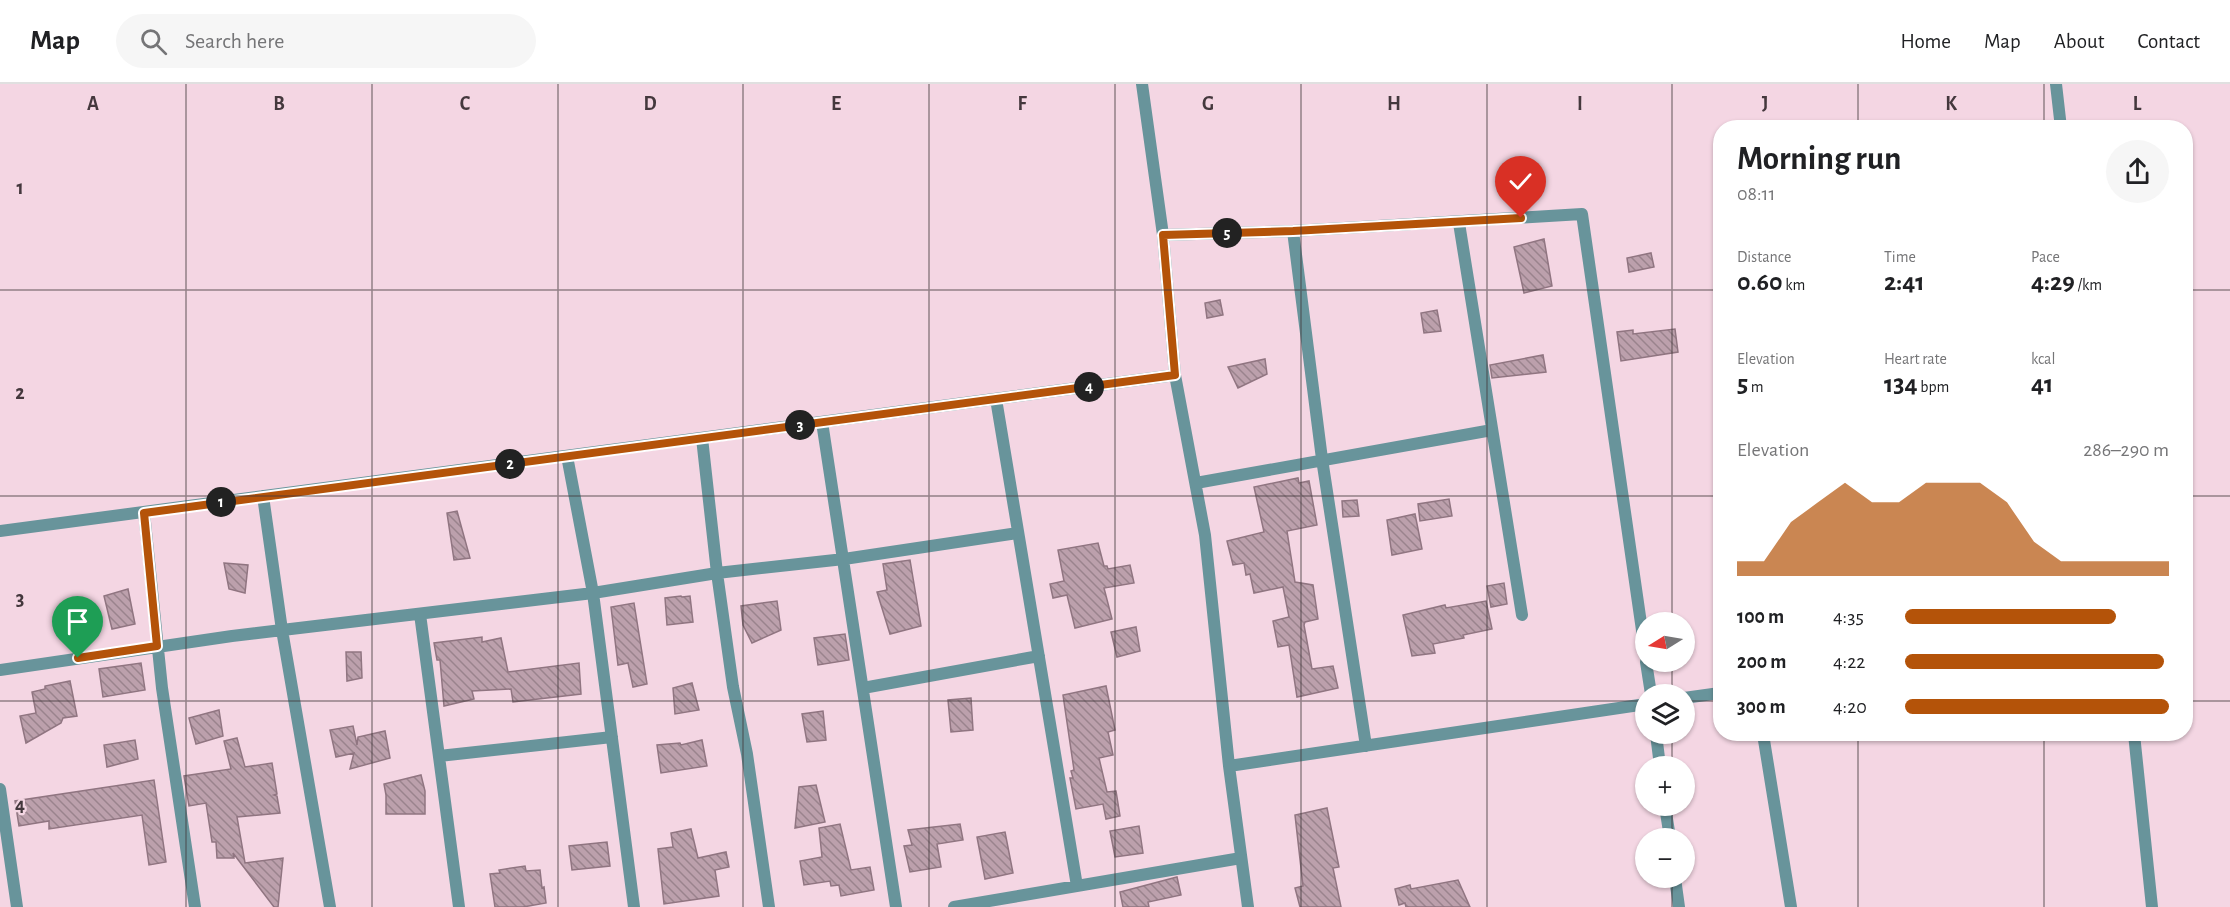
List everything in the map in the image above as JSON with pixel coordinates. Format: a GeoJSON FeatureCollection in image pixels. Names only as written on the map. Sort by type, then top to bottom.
{"type":"FeatureCollection","features":[{"type":"Feature","properties":{"kind":"street"},"geometry":{"type":"LineString","coordinates":[[1142,84],[1163,235],[1175,375],[1205,535],[1229,766],[1248,907]]}},
{"type":"Feature","properties":{"kind":"street"},"geometry":{"type":"LineString","coordinates":[[2056,84],[2060,120]]}},
{"type":"Feature","properties":{"kind":"street"},"geometry":{"type":"LineString","coordinates":[[1163,235],[1459,223],[1582,214],[1639,612]]}},
{"type":"Feature","properties":{"kind":"street"},"geometry":{"type":"LineString","coordinates":[[1459,223],[1522,615]]}},
{"type":"Feature","properties":{"kind":"street"},"geometry":{"type":"LineString","coordinates":[[1293,231],[1322,459],[1366,746]]}},
{"type":"Feature","properties":{"kind":"street"},"geometry":{"type":"LineString","coordinates":[[0,531],[1175,375]]}},
{"type":"Feature","properties":{"kind":"street"},"geometry":{"type":"LineString","coordinates":[[996,399],[1077,886]]}},
{"type":"Feature","properties":{"kind":"street"},"geometry":{"type":"LineString","coordinates":[[822,422],[896,907]]}},
{"type":"Feature","properties":{"kind":"street"},"geometry":{"type":"LineString","coordinates":[[1197,483],[1492,430]]}},
{"type":"Feature","properties":{"kind":"street"},"geometry":{"type":"LineString","coordinates":[[702,438],[733,687],[747,754],[769,907]]}},
{"type":"Feature","properties":{"kind":"street"},"geometry":{"type":"LineString","coordinates":[[567,456],[593,593],[634,907]]}},
{"type":"Feature","properties":{"kind":"street"},"geometry":{"type":"LineString","coordinates":[[263,496],[282,630],[330,907]]}},
{"type":"Feature","properties":{"kind":"street"},"geometry":{"type":"LineString","coordinates":[[144,513],[157,646],[195,907]]}},
{"type":"Feature","properties":{"kind":"street"},"geometry":{"type":"LineString","coordinates":[[0,670],[157,646],[593,593],[717,573],[844,559],[1018,533]]}},
{"type":"Feature","properties":{"kind":"street"},"geometry":{"type":"LineString","coordinates":[[420,614],[459,907]]}},
{"type":"Feature","properties":{"kind":"street"},"geometry":{"type":"LineString","coordinates":[[863,688],[1039,657]]}},
{"type":"Feature","properties":{"kind":"street"},"geometry":{"type":"LineString","coordinates":[[1695,696],[1713,694]]}},
{"type":"Feature","properties":{"kind":"street"},"geometry":{"type":"LineString","coordinates":[[1229,766],[1635,706]]}},
{"type":"Feature","properties":{"kind":"street"},"geometry":{"type":"LineString","coordinates":[[439,756],[612,737]]}},
{"type":"Feature","properties":{"kind":"street"},"geometry":{"type":"LineString","coordinates":[[1764,741],[1791,907]]}},
{"type":"Feature","properties":{"kind":"street"},"geometry":{"type":"LineString","coordinates":[[2135,741],[2152,907]]}},
{"type":"Feature","properties":{"kind":"street"},"geometry":{"type":"LineString","coordinates":[[0,789],[17,907]]}},
{"type":"Feature","properties":{"kind":"street"},"geometry":{"type":"LineString","coordinates":[[954,907],[1242,858]]}},
{"type":"Feature","properties":{"kind":"street"},"geometry":{"type":"LineString","coordinates":[[1676,888],[1678,907]]}},
{"type":"Feature","properties":{"kind":"building"},"geometry":{"type":"Polygon","coordinates":[[[1544,239],[1552,286],[1524,293],[1514,247],[1544,239]]]}},
{"type":"Feature","properties":{"kind":"building"},"geometry":{"type":"Polygon","coordinates":[[[1651,253],[1654,267],[1629,272],[1627,258],[1651,253]]]}},
{"type":"Feature","properties":{"kind":"building"},"geometry":{"type":"Polygon","coordinates":[[[1220,300],[1223,315],[1207,318],[1205,303],[1220,300]]]}},
{"type":"Feature","properties":{"kind":"building"},"geometry":{"type":"Polygon","coordinates":[[[1437,310],[1441,331],[1424,333],[1421,313],[1437,310]]]}},
{"type":"Feature","properties":{"kind":"building"},"geometry":{"type":"Polygon","coordinates":[[[1675,329],[1678,352],[1621,361],[1617,332],[1633,330],[1633,334],[1675,329]]]}},
{"type":"Feature","properties":{"kind":"building"},"geometry":{"type":"Polygon","coordinates":[[[1543,355],[1546,372],[1492,378],[1490,365],[1543,355]]]}},
{"type":"Feature","properties":{"kind":"building"},"geometry":{"type":"Polygon","coordinates":[[[1265,359],[1267,374],[1238,388],[1228,367],[1265,359]]]}},
{"type":"Feature","properties":{"kind":"building"},"geometry":{"type":"Polygon","coordinates":[[[1298,478],[1299,483],[1309,481],[1317,525],[1287,531],[1295,582],[1313,585],[1318,619],[1305,622],[1304,625],[1312,669],[1333,666],[1338,688],[1297,697],[1289,645],[1278,647],[1273,621],[1289,617],[1283,587],[1254,593],[1250,574],[1246,575],[1244,563],[1233,565],[1227,541],[1264,532],[1254,487],[1298,478]]]}},
{"type":"Feature","properties":{"kind":"building"},"geometry":{"type":"Polygon","coordinates":[[[1449,499],[1452,516],[1420,521],[1418,504],[1449,499]]]}},
{"type":"Feature","properties":{"kind":"building"},"geometry":{"type":"Polygon","coordinates":[[[1357,500],[1359,516],[1343,517],[1342,501],[1357,500]]]}},
{"type":"Feature","properties":{"kind":"building"},"geometry":{"type":"Polygon","coordinates":[[[457,511],[470,558],[454,560],[447,513],[457,511]]]}},
{"type":"Feature","properties":{"kind":"building"},"geometry":{"type":"Polygon","coordinates":[[[1415,514],[1422,549],[1392,555],[1387,520],[1415,514]]]}},
{"type":"Feature","properties":{"kind":"building"},"geometry":{"type":"Polygon","coordinates":[[[1098,543],[1104,566],[1108,569],[1130,565],[1134,583],[1104,588],[1112,619],[1075,628],[1067,595],[1053,598],[1050,584],[1064,581],[1058,550],[1098,543]]]}},
{"type":"Feature","properties":{"kind":"building"},"geometry":{"type":"Polygon","coordinates":[[[910,560],[921,626],[890,634],[877,592],[887,590],[883,564],[910,560]]]}},
{"type":"Feature","properties":{"kind":"building"},"geometry":{"type":"Polygon","coordinates":[[[224,563],[248,565],[245,593],[229,589],[224,563]]]}},
{"type":"Feature","properties":{"kind":"building"},"geometry":{"type":"Polygon","coordinates":[[[1504,583],[1507,604],[1491,607],[1487,586],[1504,583]]]}},
{"type":"Feature","properties":{"kind":"building"},"geometry":{"type":"Polygon","coordinates":[[[128,589],[135,624],[112,629],[104,596],[128,589]]]}},
{"type":"Feature","properties":{"kind":"building"},"geometry":{"type":"Polygon","coordinates":[[[690,596],[693,622],[667,625],[665,598],[690,596]]]}},
{"type":"Feature","properties":{"kind":"building"},"geometry":{"type":"Polygon","coordinates":[[[777,601],[781,630],[752,643],[743,625],[741,606],[777,601]]]}},
{"type":"Feature","properties":{"kind":"building"},"geometry":{"type":"Polygon","coordinates":[[[1486,601],[1492,629],[1463,635],[1464,638],[1433,644],[1435,653],[1412,656],[1403,615],[1445,605],[1446,608],[1486,601]]]}},
{"type":"Feature","properties":{"kind":"building"},"geometry":{"type":"Polygon","coordinates":[[[634,603],[647,684],[633,687],[628,663],[618,665],[611,607],[634,603]]]}},
{"type":"Feature","properties":{"kind":"building"},"geometry":{"type":"Polygon","coordinates":[[[1136,627],[1140,651],[1117,657],[1111,632],[1136,627]]]}},
{"type":"Feature","properties":{"kind":"building"},"geometry":{"type":"Polygon","coordinates":[[[845,634],[849,660],[818,665],[814,638],[845,634]]]}},
{"type":"Feature","properties":{"kind":"building"},"geometry":{"type":"Polygon","coordinates":[[[482,637],[482,642],[501,638],[508,672],[579,663],[581,694],[513,702],[511,689],[472,691],[474,699],[444,706],[440,660],[437,660],[434,643],[482,637]]]}},
{"type":"Feature","properties":{"kind":"building"},"geometry":{"type":"Polygon","coordinates":[[[346,652],[361,652],[362,678],[347,681],[346,652]]]}},
{"type":"Feature","properties":{"kind":"building"},"geometry":{"type":"Polygon","coordinates":[[[141,663],[145,690],[103,697],[99,669],[141,663]]]}},
{"type":"Feature","properties":{"kind":"building"},"geometry":{"type":"Polygon","coordinates":[[[70,681],[77,716],[63,718],[61,723],[26,743],[20,716],[36,713],[32,692],[45,689],[45,686],[70,681]]]}},
{"type":"Feature","properties":{"kind":"building"},"geometry":{"type":"Polygon","coordinates":[[[692,683],[699,710],[675,714],[673,688],[692,683]]]}},
{"type":"Feature","properties":{"kind":"building"},"geometry":{"type":"Polygon","coordinates":[[[1106,686],[1115,730],[1108,732],[1113,755],[1099,758],[1107,792],[1116,791],[1120,816],[1106,819],[1103,804],[1076,809],[1070,778],[1073,778],[1071,771],[1074,770],[1063,695],[1106,686]]]}},
{"type":"Feature","properties":{"kind":"building"},"geometry":{"type":"Polygon","coordinates":[[[971,698],[973,730],[951,732],[948,700],[971,698]]]}},
{"type":"Feature","properties":{"kind":"building"},"geometry":{"type":"Polygon","coordinates":[[[219,710],[223,736],[196,744],[189,718],[219,710]]]}},
{"type":"Feature","properties":{"kind":"building"},"geometry":{"type":"Polygon","coordinates":[[[823,711],[826,740],[807,742],[802,714],[823,711]]]}},
{"type":"Feature","properties":{"kind":"building"},"geometry":{"type":"Polygon","coordinates":[[[353,726],[357,745],[358,737],[385,731],[390,758],[350,769],[354,753],[336,757],[330,730],[353,726]]]}},
{"type":"Feature","properties":{"kind":"building"},"geometry":{"type":"Polygon","coordinates":[[[237,738],[245,767],[272,763],[277,794],[274,795],[277,796],[280,813],[237,817],[245,863],[283,858],[278,907],[274,907],[233,853],[234,858],[217,858],[216,842],[212,842],[206,803],[189,806],[184,776],[231,769],[224,741],[237,738]]]}},
{"type":"Feature","properties":{"kind":"building"},"geometry":{"type":"Polygon","coordinates":[[[135,740],[138,759],[107,767],[104,745],[135,740]]]}},
{"type":"Feature","properties":{"kind":"building"},"geometry":{"type":"Polygon","coordinates":[[[702,740],[707,766],[661,773],[657,745],[680,743],[681,745],[702,740]]]}},
{"type":"Feature","properties":{"kind":"building"},"geometry":{"type":"Polygon","coordinates":[[[421,775],[425,791],[425,814],[386,814],[384,784],[421,775]]]}},
{"type":"Feature","properties":{"kind":"building"},"geometry":{"type":"Polygon","coordinates":[[[154,780],[166,862],[149,865],[142,815],[49,829],[49,821],[19,826],[15,801],[154,780]]]}},
{"type":"Feature","properties":{"kind":"building"},"geometry":{"type":"Polygon","coordinates":[[[816,785],[825,822],[795,828],[799,787],[816,785]]]}},
{"type":"Feature","properties":{"kind":"building"},"geometry":{"type":"Polygon","coordinates":[[[1327,808],[1339,867],[1333,868],[1341,907],[1300,907],[1295,888],[1303,886],[1295,815],[1327,808]]]}},
{"type":"Feature","properties":{"kind":"building"},"geometry":{"type":"Polygon","coordinates":[[[840,824],[851,870],[870,867],[874,890],[841,896],[839,885],[831,886],[830,881],[804,885],[800,861],[822,857],[819,828],[840,824]]]}},
{"type":"Feature","properties":{"kind":"building"},"geometry":{"type":"Polygon","coordinates":[[[960,824],[963,840],[937,844],[941,867],[910,872],[904,846],[912,845],[908,830],[960,824]]]}},
{"type":"Feature","properties":{"kind":"building"},"geometry":{"type":"Polygon","coordinates":[[[1139,826],[1143,853],[1115,857],[1110,831],[1139,826]]]}},
{"type":"Feature","properties":{"kind":"building"},"geometry":{"type":"Polygon","coordinates":[[[691,829],[698,858],[726,852],[729,867],[715,870],[719,896],[664,904],[658,849],[673,847],[671,833],[691,829]]]}},
{"type":"Feature","properties":{"kind":"building"},"geometry":{"type":"Polygon","coordinates":[[[1005,832],[1013,873],[985,879],[977,837],[1005,832]]]}},
{"type":"Feature","properties":{"kind":"building"},"geometry":{"type":"Polygon","coordinates":[[[607,842],[610,866],[572,870],[569,846],[607,842]]]}},
{"type":"Feature","properties":{"kind":"building"},"geometry":{"type":"Polygon","coordinates":[[[525,866],[526,871],[540,870],[546,903],[523,907],[495,907],[490,874],[500,873],[499,870],[525,866]]]}},
{"type":"Feature","properties":{"kind":"building"},"geometry":{"type":"Polygon","coordinates":[[[1177,877],[1181,895],[1148,902],[1149,907],[1123,907],[1120,892],[1177,877]]]}},
{"type":"Feature","properties":{"kind":"building"},"geometry":{"type":"Polygon","coordinates":[[[1458,880],[1470,907],[1406,907],[1405,903],[1399,905],[1395,889],[1410,885],[1411,889],[1458,880]]]}},
{"type":"Feature","properties":{"kind":"route"},"geometry":{"type":"LineString","coordinates":[[78,658],[157,646],[144,513],[1175,375],[1163,235],[1293,231],[1521,218]]}}]}
